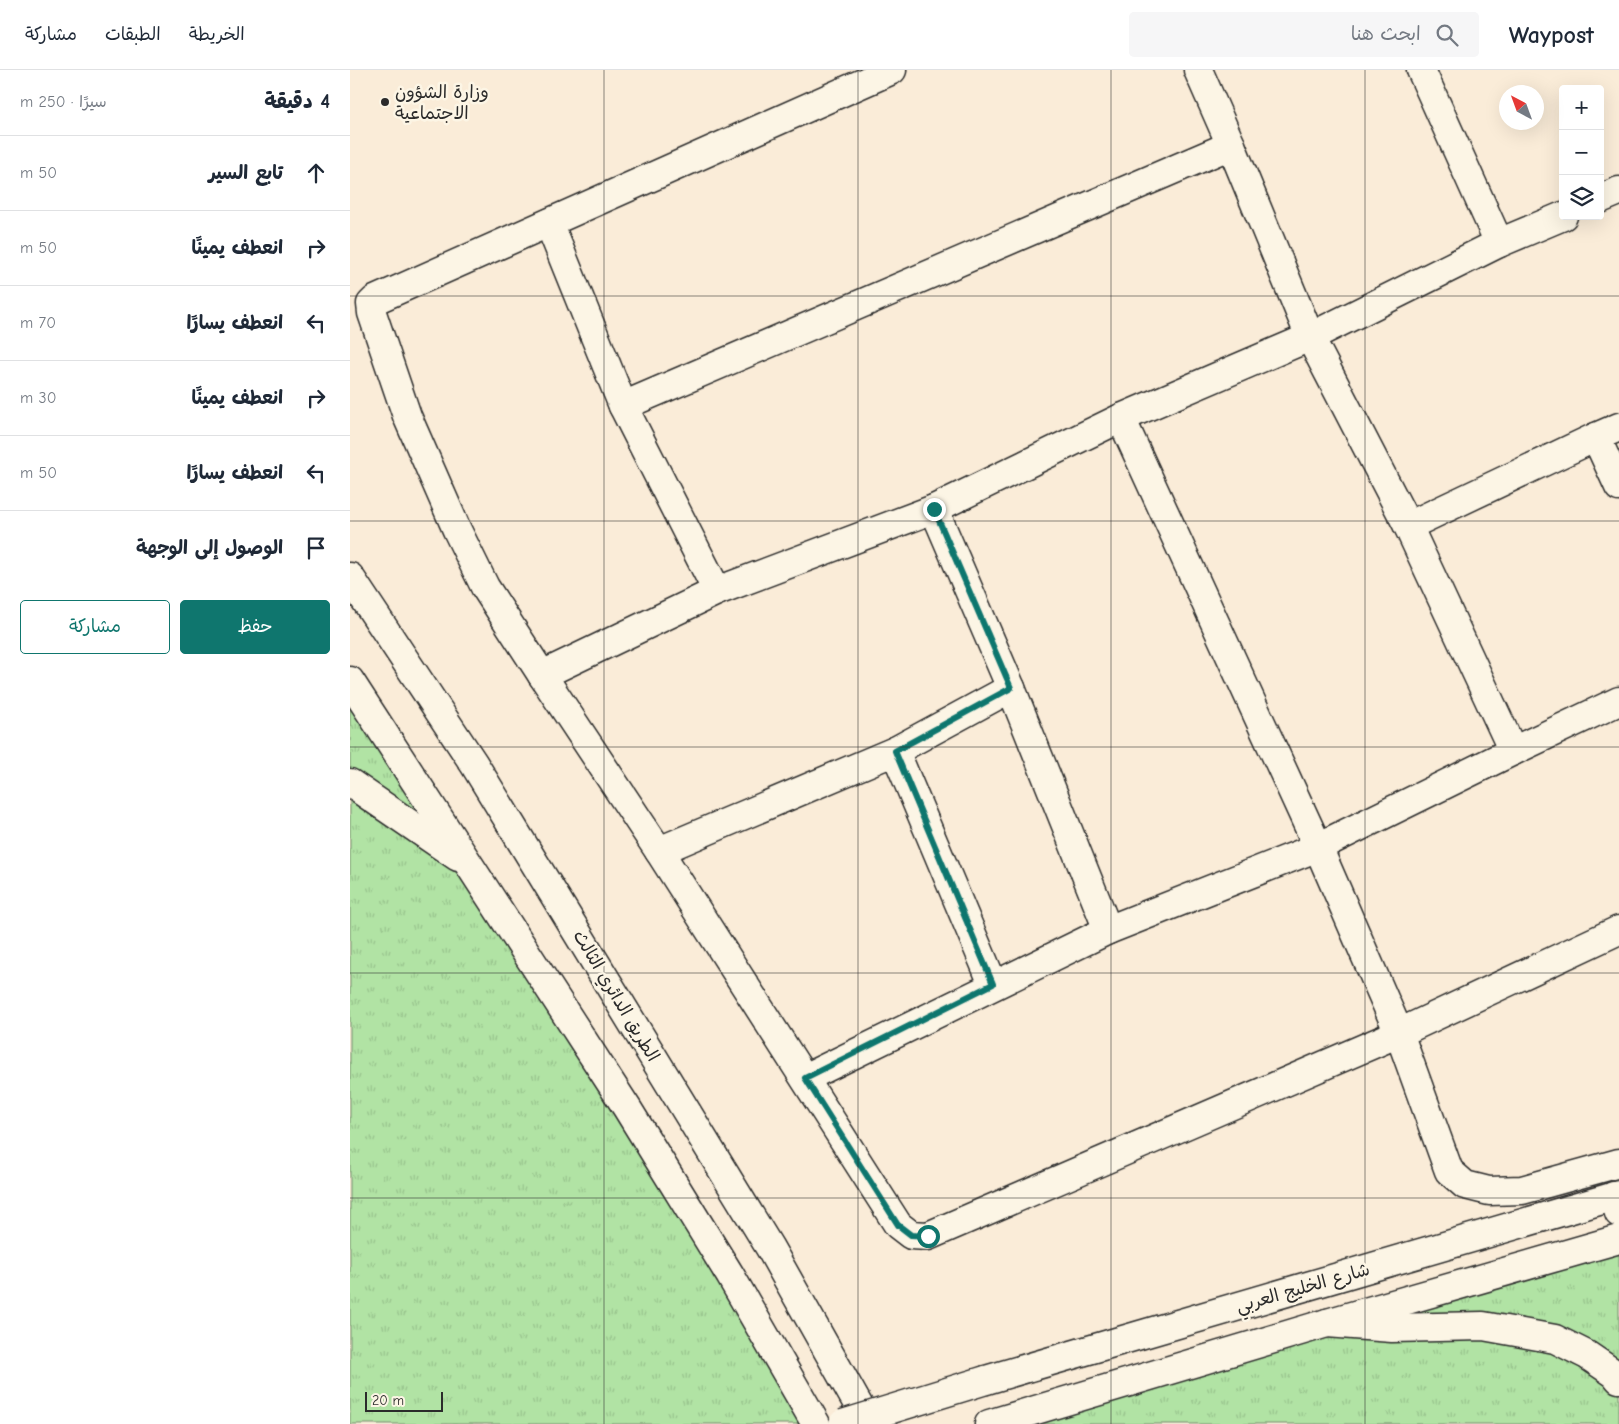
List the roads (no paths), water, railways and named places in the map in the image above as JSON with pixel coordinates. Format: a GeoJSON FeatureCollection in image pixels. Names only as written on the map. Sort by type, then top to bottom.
{"type":"FeatureCollection","features":[{"type":"Feature","properties":{"kind":"main road"},"geometry":{"type":"LineString","coordinates":[[892,70],[375,300],[371,304],[371,308],[408,416],[457,530],[485,587],[659,851],[898,1225],[911,1235],[928,1236],[1399,1033],[1619,930]]}},
{"type":"Feature","properties":{"kind":"main road"},"geometry":{"type":"LineString","coordinates":[[1198,70],[1310,337],[1408,526],[1513,751]]}},
{"type":"Feature","properties":{"kind":"main road"},"geometry":{"type":"LineString","coordinates":[[1421,70],[1499,244]]}},
{"type":"Feature","properties":{"kind":"main road"},"geometry":{"type":"LineString","coordinates":[[623,406],[1231,145]]}},
{"type":"Feature","properties":{"kind":"main road"},"geometry":{"type":"LineString","coordinates":[[1604,197],[1619,191]]}},
{"type":"Feature","properties":{"kind":"main road"},"geometry":{"type":"LineString","coordinates":[[542,675],[717,591],[934,509],[1121,418],[1310,337],[1499,244],[1559,218]]}},
{"type":"Feature","properties":{"kind":"main road"},"geometry":{"type":"LineString","coordinates":[[549,223],[623,406],[717,591]]}},
{"type":"Feature","properties":{"kind":"main road"},"geometry":{"type":"LineString","coordinates":[[1121,418],[1318,847],[1399,1033],[1449,1171],[1465,1186],[1489,1191],[1522,1190],[1619,1163]]}},
{"type":"Feature","properties":{"kind":"main road"},"geometry":{"type":"LineString","coordinates":[[1408,526],[1607,432],[1619,487]]}},
{"type":"Feature","properties":{"kind":"main road"},"geometry":{"type":"LineString","coordinates":[[934,509],[1011,688],[1108,930]]}},
{"type":"Feature","properties":{"kind":"main road","name":"الطريق الدائري الثالث"},"geometry":{"type":"LineString","coordinates":[[350,577],[479,772],[770,1248],[869,1424]]}},
{"type":"Feature","properties":{"kind":"main road"},"geometry":{"type":"LineString","coordinates":[[350,682],[627,1108],[730,1275],[816,1424]]}},
{"type":"Feature","properties":{"kind":"main road"},"geometry":{"type":"LineString","coordinates":[[659,851],[895,751],[1011,688]]}},
{"type":"Feature","properties":{"kind":"main road"},"geometry":{"type":"LineString","coordinates":[[805,1078],[993,984],[1108,930],[1318,847],[1619,701]]}},
{"type":"Feature","properties":{"kind":"main road"},"geometry":{"type":"LineString","coordinates":[[895,751],[993,984]]}},
{"type":"Feature","properties":{"kind":"main road"},"geometry":{"type":"LineString","coordinates":[[350,783],[470,865]]}},
{"type":"Feature","properties":{"kind":"main road","name":"شارع الخليج العربي"},"geometry":{"type":"LineString","coordinates":[[843,1424],[986,1380],[1617,1201]]}},
{"type":"Feature","properties":{"kind":"main road"},"geometry":{"type":"LineString","coordinates":[[996,1422],[1327,1323],[1619,1239]]}},
{"type":"Feature","properties":{"kind":"main road"},"geometry":{"type":"LineString","coordinates":[[1327,1323],[1392,1328],[1483,1326],[1555,1339],[1588,1355],[1619,1378]]}},
{"type":"Feature","properties":{"kind":"place","name":"وزارة الشؤون الاجتماعية"},"geometry":{"type":"Point","coordinates":[385,102]}}]}
